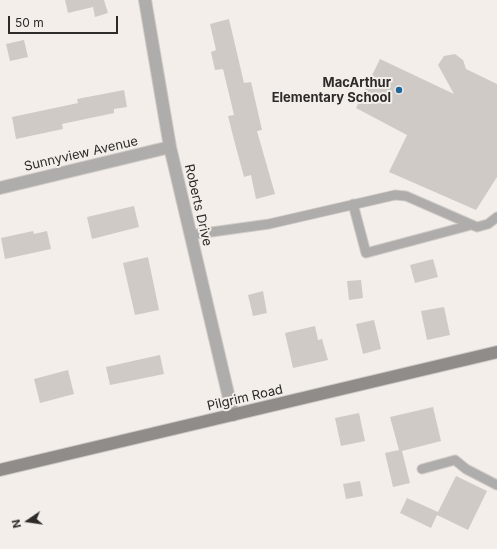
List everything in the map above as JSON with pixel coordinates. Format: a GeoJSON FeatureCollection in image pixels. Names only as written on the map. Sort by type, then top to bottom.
{"type":"FeatureCollection","features":[{"type":"Feature","properties":{"kind":"street","name":"Roberts Drive"},"geometry":{"type":"LineString","coordinates":[[145,0],[170,147],[233,415]]}},
{"type":"Feature","properties":{"kind":"street","name":"Sunnyview Avenue"},"geometry":{"type":"LineString","coordinates":[[0,188],[170,147]]}},
{"type":"Feature","properties":{"kind":"street","name":"Pilgrim Road"},"geometry":{"type":"LineString","coordinates":[[0,470],[497,352]]}},
{"type":"Feature","properties":{"kind":"lane"},"geometry":{"type":"LineString","coordinates":[[190,235],[269,224],[395,194],[406,196],[471,225],[482,227],[497,217]]}},
{"type":"Feature","properties":{"kind":"lane"},"geometry":{"type":"LineString","coordinates":[[353,204],[366,252],[471,225]]}},
{"type":"Feature","properties":{"kind":"lane"},"geometry":{"type":"LineString","coordinates":[[422,469],[455,460],[466,469],[497,486]]}},
{"type":"Feature","properties":{"kind":"building"},"geometry":{"type":"Polygon","coordinates":[[[65,0],[104,0],[108,13],[95,17],[93,7],[68,13],[65,0]]]}},
{"type":"Feature","properties":{"kind":"building"},"geometry":{"type":"Polygon","coordinates":[[[229,19],[244,83],[251,82],[262,130],[257,131],[275,194],[256,199],[251,175],[244,177],[233,136],[228,116],[234,115],[223,69],[215,70],[211,52],[216,50],[210,24],[229,19]]]}},
{"type":"Feature","properties":{"kind":"building"},"geometry":{"type":"Polygon","coordinates":[[[24,40],[28,57],[10,61],[6,44],[24,40]]]}},
{"type":"Feature","properties":{"kind":"building"},"geometry":{"type":"Polygon","coordinates":[[[455,54],[463,60],[466,69],[497,84],[497,177],[476,210],[389,172],[407,135],[356,108],[380,59],[454,94],[438,65],[444,56],[455,54]]]}},
{"type":"Feature","properties":{"kind":"building"},"geometry":{"type":"Polygon","coordinates":[[[124,90],[127,107],[114,109],[114,113],[62,124],[63,129],[16,139],[12,117],[78,103],[77,99],[124,90]]]}},
{"type":"Feature","properties":{"kind":"building"},"geometry":{"type":"Polygon","coordinates":[[[134,206],[139,227],[92,239],[87,217],[134,206]]]}},
{"type":"Feature","properties":{"kind":"building"},"geometry":{"type":"Polygon","coordinates":[[[33,231],[34,234],[47,231],[51,249],[5,259],[1,238],[33,231]]]}},
{"type":"Feature","properties":{"kind":"building"},"geometry":{"type":"Polygon","coordinates":[[[148,257],[159,310],[135,315],[123,263],[148,257]]]}},
{"type":"Feature","properties":{"kind":"building"},"geometry":{"type":"Polygon","coordinates":[[[433,259],[438,277],[415,283],[410,265],[433,259]]]}},
{"type":"Feature","properties":{"kind":"building"},"geometry":{"type":"Polygon","coordinates":[[[361,280],[363,298],[349,300],[347,281],[361,280]]]}},
{"type":"Feature","properties":{"kind":"building"},"geometry":{"type":"Polygon","coordinates":[[[263,291],[267,313],[253,316],[248,295],[263,291]]]}},
{"type":"Feature","properties":{"kind":"building"},"geometry":{"type":"Polygon","coordinates":[[[444,307],[450,335],[427,340],[421,311],[444,307]]]}},
{"type":"Feature","properties":{"kind":"building"},"geometry":{"type":"Polygon","coordinates":[[[374,320],[381,349],[363,354],[356,324],[374,320]]]}},
{"type":"Feature","properties":{"kind":"building"},"geometry":{"type":"Polygon","coordinates":[[[315,326],[318,340],[322,339],[328,360],[293,368],[285,333],[315,326]]]}},
{"type":"Feature","properties":{"kind":"building"},"geometry":{"type":"Polygon","coordinates":[[[160,355],[164,374],[110,385],[106,367],[160,355]]]}},
{"type":"Feature","properties":{"kind":"building"},"geometry":{"type":"Polygon","coordinates":[[[68,370],[74,394],[40,403],[34,379],[68,370]]]}},
{"type":"Feature","properties":{"kind":"building"},"geometry":{"type":"Polygon","coordinates":[[[433,407],[441,441],[402,451],[410,483],[393,487],[385,453],[399,450],[390,417],[433,407]]]}},
{"type":"Feature","properties":{"kind":"building"},"geometry":{"type":"Polygon","coordinates":[[[359,413],[365,441],[341,446],[335,418],[359,413]]]}},
{"type":"Feature","properties":{"kind":"building"},"geometry":{"type":"Polygon","coordinates":[[[456,476],[487,491],[468,530],[437,515],[431,528],[400,513],[407,498],[438,512],[456,476]]]}},
{"type":"Feature","properties":{"kind":"building"},"geometry":{"type":"Polygon","coordinates":[[[360,481],[363,496],[346,499],[343,484],[360,481]]]}},
{"type":"Feature","properties":{"kind":"place","name":"MacArthur Elementary School"},"geometry":{"type":"Point","coordinates":[399,90]}}]}
